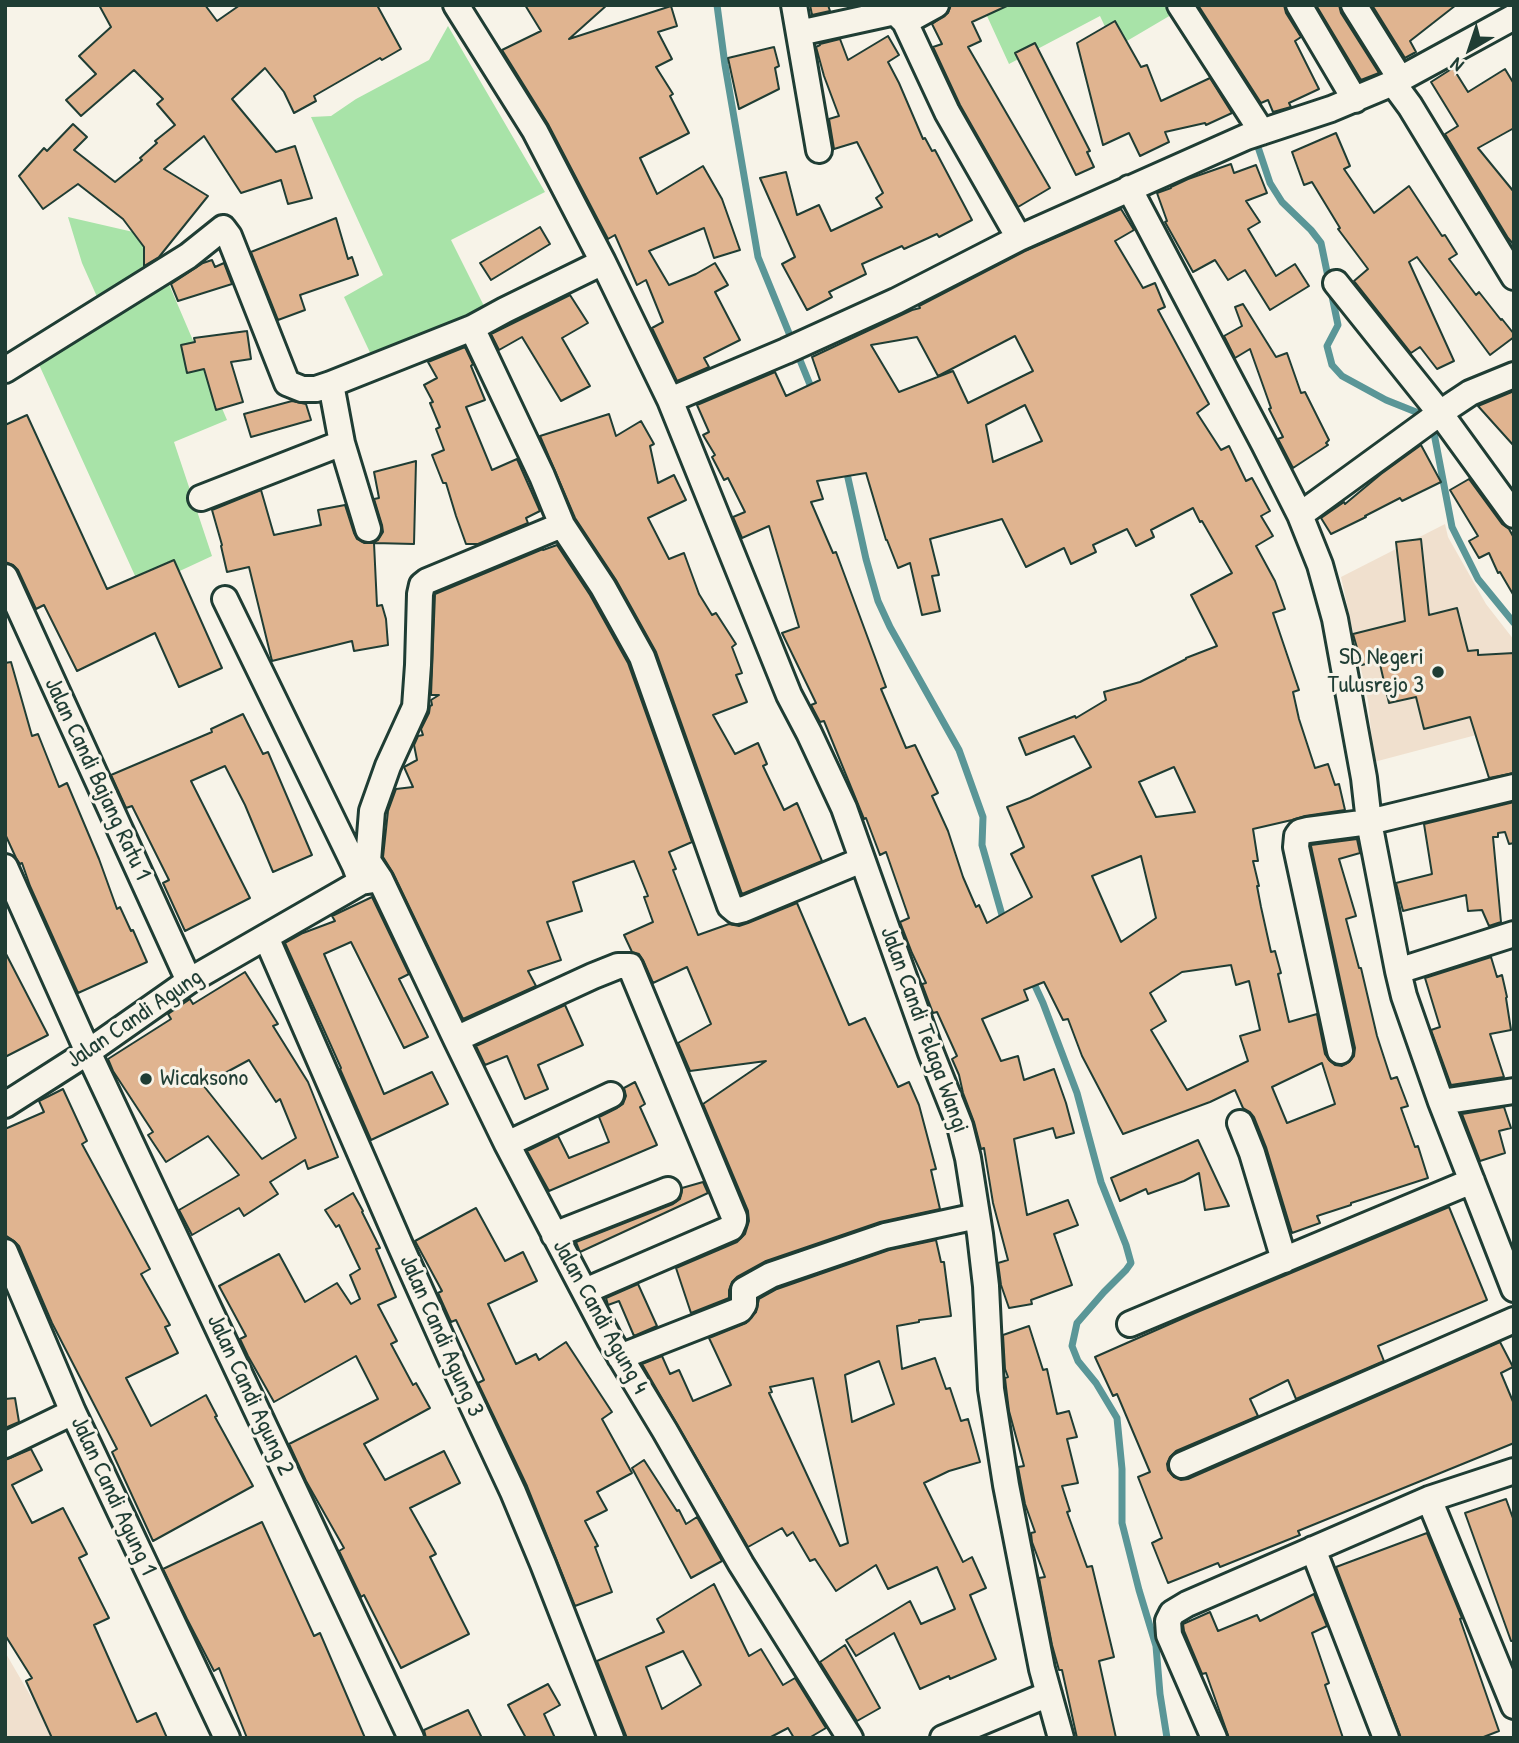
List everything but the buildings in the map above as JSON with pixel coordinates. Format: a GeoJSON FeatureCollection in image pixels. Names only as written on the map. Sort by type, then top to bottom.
{"type":"FeatureCollection","features":[{"type":"Feature","properties":{"kind":"street","name":"Jalan Candi Telaga Wangi"},"geometry":{"type":"LineString","coordinates":[[456,5],[535,131],[670,400],[789,695],[844,808],[931,1053],[960,1126],[968,1158],[986,1286],[991,1389],[1023,1577],[1061,1738]]}},
{"type":"Feature","properties":{"kind":"street"},"geometry":{"type":"LineString","coordinates":[[794,5],[819,150]]}},
{"type":"Feature","properties":{"kind":"street"},"geometry":{"type":"LineString","coordinates":[[905,22],[936,5]]}},
{"type":"Feature","properties":{"kind":"street"},"geometry":{"type":"LineString","coordinates":[[1180,5],[1255,134]]}},
{"type":"Feature","properties":{"kind":"street"},"geometry":{"type":"LineString","coordinates":[[1299,5],[1355,100]]}},
{"type":"Feature","properties":{"kind":"street"},"geometry":{"type":"LineString","coordinates":[[1354,5],[1410,106],[1514,277]]}},
{"type":"Feature","properties":{"kind":"street"},"geometry":{"type":"LineString","coordinates":[[800,33],[895,12],[905,22],[947,112],[1019,238]]}},
{"type":"Feature","properties":{"kind":"street"},"geometry":{"type":"LineString","coordinates":[[670,400],[896,301],[1019,238],[1129,188],[1255,134],[1355,100],[1397,81],[1507,14]]}},
{"type":"Feature","properties":{"kind":"street"},"geometry":{"type":"LineString","coordinates":[[1129,188],[1300,515],[1320,565],[1335,619],[1364,778],[1369,822],[1398,971],[1417,1038],[1514,1289]]}},
{"type":"Feature","properties":{"kind":"street"},"geometry":{"type":"LineString","coordinates":[[5,370],[188,256],[223,228],[229,236],[287,383],[302,389],[316,389],[331,384],[472,328],[603,262]]}},
{"type":"Feature","properties":{"kind":"street"},"geometry":{"type":"LineString","coordinates":[[1336,284],[1431,419],[1514,515]]}},
{"type":"Feature","properties":{"kind":"street"},"geometry":{"type":"LineString","coordinates":[[472,328],[542,476],[562,525],[603,587],[642,657],[730,906],[736,911],[744,909],[862,860]]}},
{"type":"Feature","properties":{"kind":"street"},"geometry":{"type":"LineString","coordinates":[[1300,515],[1470,393],[1514,376]]}},
{"type":"Feature","properties":{"kind":"street"},"geometry":{"type":"LineString","coordinates":[[331,384],[342,443],[368,529]]}},
{"type":"Feature","properties":{"kind":"street"},"geometry":{"type":"LineString","coordinates":[[201,498],[342,443]]}},
{"type":"Feature","properties":{"kind":"street"},"geometry":{"type":"LineString","coordinates":[[370,880],[368,861],[372,811],[388,766],[415,707],[419,594],[422,585],[562,525]]}},
{"type":"Feature","properties":{"kind":"street","name":"Jalan Candi Bajang Ratu 1"},"geometry":{"type":"LineString","coordinates":[[5,577],[188,981]]}},
{"type":"Feature","properties":{"kind":"street"},"geometry":{"type":"LineString","coordinates":[[225,599],[355,866],[370,880]]}},
{"type":"Feature","properties":{"kind":"street"},"geometry":{"type":"LineString","coordinates":[[1340,1051],[1296,847],[1300,832],[1369,822],[1514,788]]}},
{"type":"Feature","properties":{"kind":"street","name":"Jalan Candi Agung 2"},"geometry":{"type":"LineString","coordinates":[[5,867],[88,1052],[411,1738]]}},
{"type":"Feature","properties":{"kind":"street","name":"Jalan Candi Agung"},"geometry":{"type":"LineString","coordinates":[[5,1105],[88,1052],[188,981],[370,880]]}},
{"type":"Feature","properties":{"kind":"street","name":"Jalan Candi Agung 4"},"geometry":{"type":"LineString","coordinates":[[370,880],[620,1357],[741,1564],[850,1738]]}},
{"type":"Feature","properties":{"kind":"street"},"geometry":{"type":"LineString","coordinates":[[1398,971],[1514,934]]}},
{"type":"Feature","properties":{"kind":"street","name":"Jalan Candi Agung 3"},"geometry":{"type":"LineString","coordinates":[[266,937],[401,1247],[528,1528],[611,1738]]}},
{"type":"Feature","properties":{"kind":"street"},"geometry":{"type":"LineString","coordinates":[[456,1040],[593,976],[618,966],[630,966],[734,1221],[731,1228],[585,1291]]}},
{"type":"Feature","properties":{"kind":"street"},"geometry":{"type":"LineString","coordinates":[[1441,1102],[1514,1090]]}},
{"type":"Feature","properties":{"kind":"street"},"geometry":{"type":"LineString","coordinates":[[507,1144],[611,1095]]}},
{"type":"Feature","properties":{"kind":"street"},"geometry":{"type":"LineString","coordinates":[[1240,1123],[1252,1153],[1284,1260]]}},
{"type":"Feature","properties":{"kind":"street"},"geometry":{"type":"LineString","coordinates":[[1130,1324],[1472,1181]]}},
{"type":"Feature","properties":{"kind":"street"},"geometry":{"type":"LineString","coordinates":[[554,1235],[668,1190]]}},
{"type":"Feature","properties":{"kind":"street"},"geometry":{"type":"LineString","coordinates":[[620,1357],[740,1310],[744,1304],[744,1290],[771,1275],[885,1236],[977,1216]]}},
{"type":"Feature","properties":{"kind":"street","name":"Jalan Candi Agung 1"},"geometry":{"type":"LineString","coordinates":[[5,1252],[73,1412],[227,1738]]}},
{"type":"Feature","properties":{"kind":"street"},"geometry":{"type":"LineString","coordinates":[[1182,1465],[1514,1320]]}},
{"type":"Feature","properties":{"kind":"street"},"geometry":{"type":"LineString","coordinates":[[5,1445],[73,1412]]}},
{"type":"Feature","properties":{"kind":"street"},"geometry":{"type":"LineString","coordinates":[[1214,1738],[1169,1635],[1169,1617],[1172,1613],[1186,1604],[1429,1499],[1514,1471]]}},
{"type":"Feature","properties":{"kind":"street"},"geometry":{"type":"LineString","coordinates":[[1429,1499],[1514,1706]]}},
{"type":"Feature","properties":{"kind":"street"},"geometry":{"type":"LineString","coordinates":[[1313,1549],[1386,1738]]}},
{"type":"Feature","properties":{"kind":"street"},"geometry":{"type":"LineString","coordinates":[[943,1738],[1049,1694]]}},
{"type":"Feature","properties":{"kind":"shaded area","name":"SD Negeri Tulusrejo 3"},"geometry":{"type":"Polygon","coordinates":[[[1445,524],[1448,537],[1486,604],[1514,640],[1514,725],[1374,762],[1368,701],[1341,577],[1445,524]]]}},
{"type":"Feature","properties":{"kind":"shaded area"},"geometry":{"type":"Polygon","coordinates":[[[5,1652],[55,1738],[5,1738],[5,1652]]]}},
{"type":"Feature","properties":{"kind":"green space"},"geometry":{"type":"Polygon","coordinates":[[[1007,5],[1164,5],[1171,15],[1115,48],[1100,16],[1009,64],[987,16],[1007,5]]]}},
{"type":"Feature","properties":{"kind":"green space"},"geometry":{"type":"Polygon","coordinates":[[[448,26],[545,192],[451,240],[487,312],[374,361],[344,297],[383,275],[311,117],[331,116],[356,99],[429,60],[448,26]]]}},
{"type":"Feature","properties":{"kind":"green space"},"geometry":{"type":"Polygon","coordinates":[[[68,217],[142,234],[165,275],[227,420],[174,442],[212,556],[141,589],[36,358],[106,317],[82,263],[68,217]]]}},
{"type":"Feature","properties":{"kind":"waterway"},"geometry":{"type":"LineString","coordinates":[[717,5],[758,257],[813,392]]}},
{"type":"Feature","properties":{"kind":"waterway"},"geometry":{"type":"LineString","coordinates":[[1255,138],[1270,183],[1282,202],[1321,243],[1338,325],[1327,346],[1332,365],[1342,376],[1386,400],[1421,414],[1433,428],[1452,527],[1478,579],[1514,623]]}},
{"type":"Feature","properties":{"kind":"waterway"},"geometry":{"type":"LineString","coordinates":[[846,469],[878,601],[959,750],[983,817],[982,845],[1004,922]]}},
{"type":"Feature","properties":{"kind":"waterway"},"geometry":{"type":"LineString","coordinates":[[1031,977],[1077,1093],[1101,1182],[1131,1263],[1077,1323],[1072,1346],[1078,1361],[1096,1383],[1117,1418],[1122,1469],[1122,1523],[1156,1646],[1167,1738]]}},
{"type":"Feature","properties":{"kind":"place","name":"SD Negeri Tulusrejo 3"},"geometry":{"type":"Point","coordinates":[1438,672]}},
{"type":"Feature","properties":{"kind":"place","name":"Wicaksono"},"geometry":{"type":"Point","coordinates":[146,1079]}}]}
